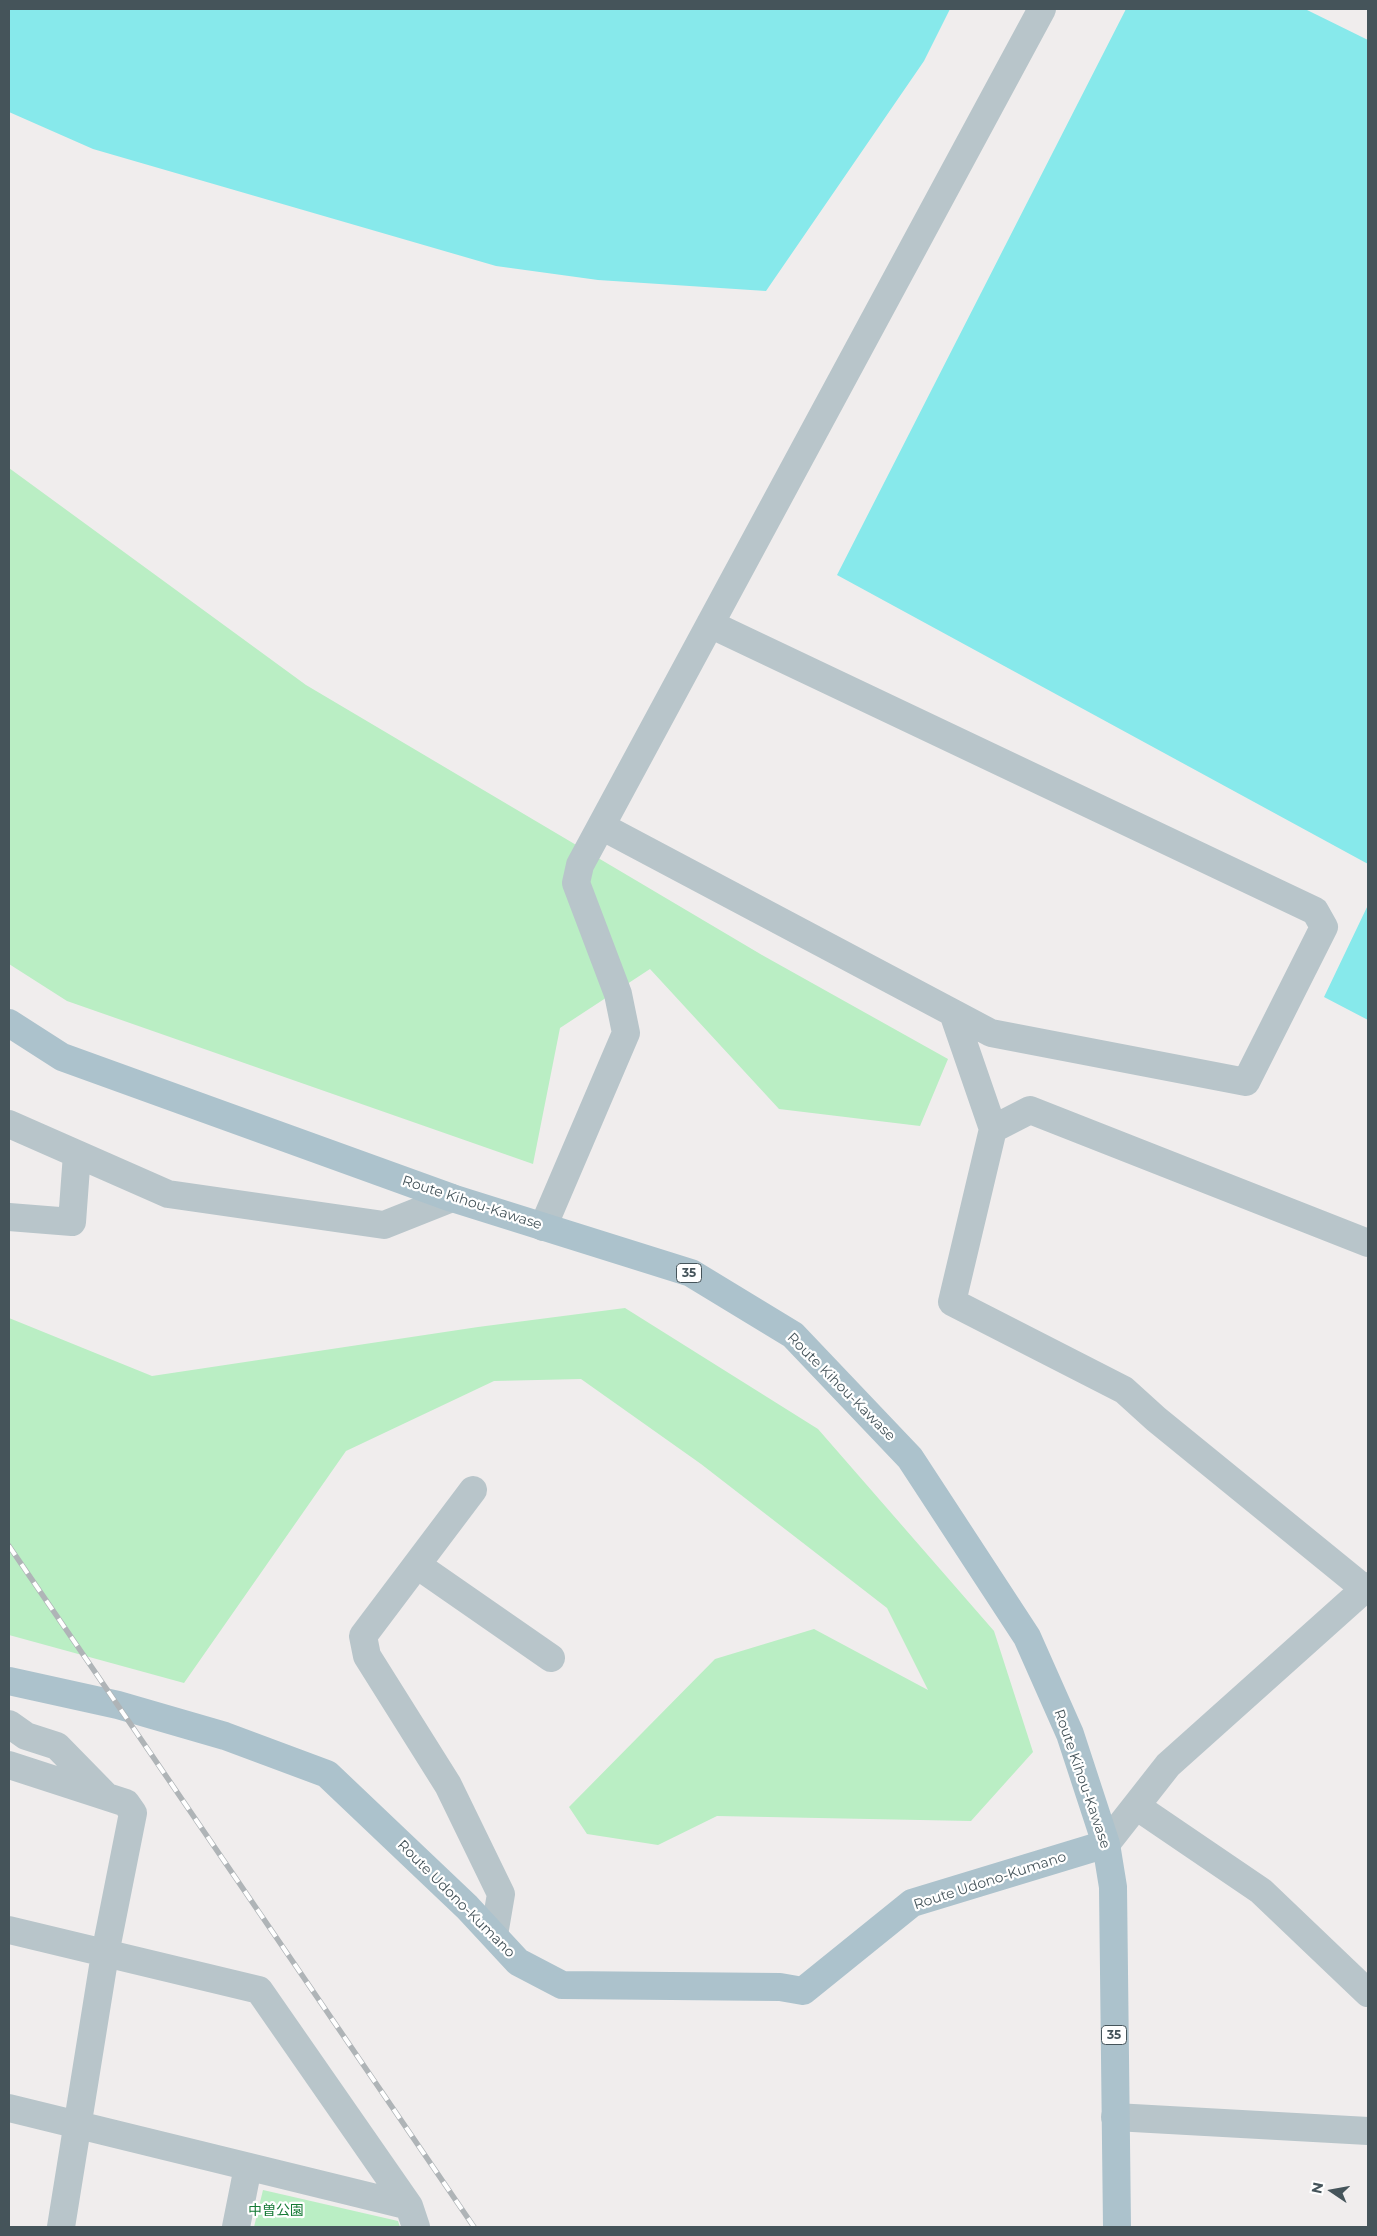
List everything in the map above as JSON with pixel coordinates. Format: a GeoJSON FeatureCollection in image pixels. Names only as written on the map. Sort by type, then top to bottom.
{"type":"FeatureCollection","features":[{"type":"Feature","properties":{"kind":"main road","name":"Route Kihou-Kawase"},"geometry":{"type":"LineString","coordinates":[[9,1023],[62,1057],[452,1198],[692,1273],[793,1335],[910,1458],[1027,1637],[1070,1734],[1106,1844],[1113,1887],[1117,2227]]}},
{"type":"Feature","properties":{"kind":"main road","name":"Route Udono-Kumano"},"geometry":{"type":"LineString","coordinates":[[9,1681],[118,1705],[225,1736],[328,1774],[467,1907],[518,1962],[562,1985],[780,1987],[803,1991],[912,1903],[1106,1844]]}},
{"type":"Feature","properties":{"kind":"street"},"geometry":{"type":"LineString","coordinates":[[543,1227],[626,1033],[618,994],[576,883],[580,864],[1042,9]]}},
{"type":"Feature","properties":{"kind":"street"},"geometry":{"type":"LineString","coordinates":[[600,826],[991,1033],[1246,1082],[1324,927],[1315,911],[710,624]]}},
{"type":"Feature","properties":{"kind":"street"},"geometry":{"type":"LineString","coordinates":[[953,1013],[993,1130],[952,1302],[1124,1390],[1156,1419],[1367,1588],[1168,1765],[1106,1844]]}},
{"type":"Feature","properties":{"kind":"street"},"geometry":{"type":"LineString","coordinates":[[993,1130],[1030,1110],[1368,1243]]}},
{"type":"Feature","properties":{"kind":"street"},"geometry":{"type":"LineString","coordinates":[[9,1124],[168,1194],[384,1225],[452,1198]]}},
{"type":"Feature","properties":{"kind":"street"},"geometry":{"type":"LineString","coordinates":[[9,1217],[72,1222],[77,1154]]}},
{"type":"Feature","properties":{"kind":"street"},"geometry":{"type":"LineString","coordinates":[[473,1490],[363,1636],[367,1656],[448,1785],[501,1894],[494,1935]]}},
{"type":"Feature","properties":{"kind":"street"},"geometry":{"type":"LineString","coordinates":[[417,1565],[551,1658]]}},
{"type":"Feature","properties":{"kind":"street"},"geometry":{"type":"LineString","coordinates":[[9,1724],[26,1736],[57,1746],[105,1796]]}},
{"type":"Feature","properties":{"kind":"street"},"geometry":{"type":"LineString","coordinates":[[9,1765],[126,1803],[133,1813],[105,1954],[61,2227]]}},
{"type":"Feature","properties":{"kind":"street"},"geometry":{"type":"LineString","coordinates":[[1136,1806],[1261,1891],[1368,1993]]}},
{"type":"Feature","properties":{"kind":"street"},"geometry":{"type":"LineString","coordinates":[[9,1930],[259,1990],[413,2216]]}},
{"type":"Feature","properties":{"kind":"street"},"geometry":{"type":"LineString","coordinates":[[9,2108],[248,2167],[413,2216]]}},
{"type":"Feature","properties":{"kind":"street"},"geometry":{"type":"LineString","coordinates":[[1115,2117],[1368,2131]]}},
{"type":"Feature","properties":{"kind":"street"},"geometry":{"type":"LineString","coordinates":[[236,2227],[248,2167]]}},
{"type":"Feature","properties":{"kind":"green space"},"geometry":{"type":"Polygon","coordinates":[[[9,468],[306,685],[762,955],[948,1059],[920,1126],[779,1109],[650,969],[560,1028],[533,1164],[67,1001],[9,964],[9,468]]]}},
{"type":"Feature","properties":{"kind":"green space"},"geometry":{"type":"Polygon","coordinates":[[[625,1308],[818,1429],[994,1631],[1033,1752],[971,1821],[717,1816],[658,1845],[587,1834],[569,1807],[715,1659],[814,1629],[928,1690],[887,1608],[701,1464],[581,1379],[494,1381],[346,1451],[184,1683],[9,1635],[9,1318],[152,1376],[478,1327],[625,1308]]]}},
{"type":"Feature","properties":{"kind":"green space","name":"中曽公園"},"geometry":{"type":"Polygon","coordinates":[[[263,2190],[398,2221],[400,2227],[254,2227],[263,2190]]]}},
{"type":"Feature","properties":{"kind":"water"},"geometry":{"type":"Polygon","coordinates":[[[9,9],[950,9],[924,61],[766,291],[598,280],[496,266],[93,149],[9,112],[9,9]]]}},
{"type":"Feature","properties":{"kind":"water"},"geometry":{"type":"Polygon","coordinates":[[[1126,9],[1305,9],[1368,40],[1368,864],[837,575],[1126,9]]]}},
{"type":"Feature","properties":{"kind":"water"},"geometry":{"type":"Polygon","coordinates":[[[1368,905],[1368,1020],[1324,997],[1368,905]]]}},
{"type":"Feature","properties":{"kind":"railway"},"geometry":{"type":"LineString","coordinates":[[9,1546],[474,2227]]}}]}
